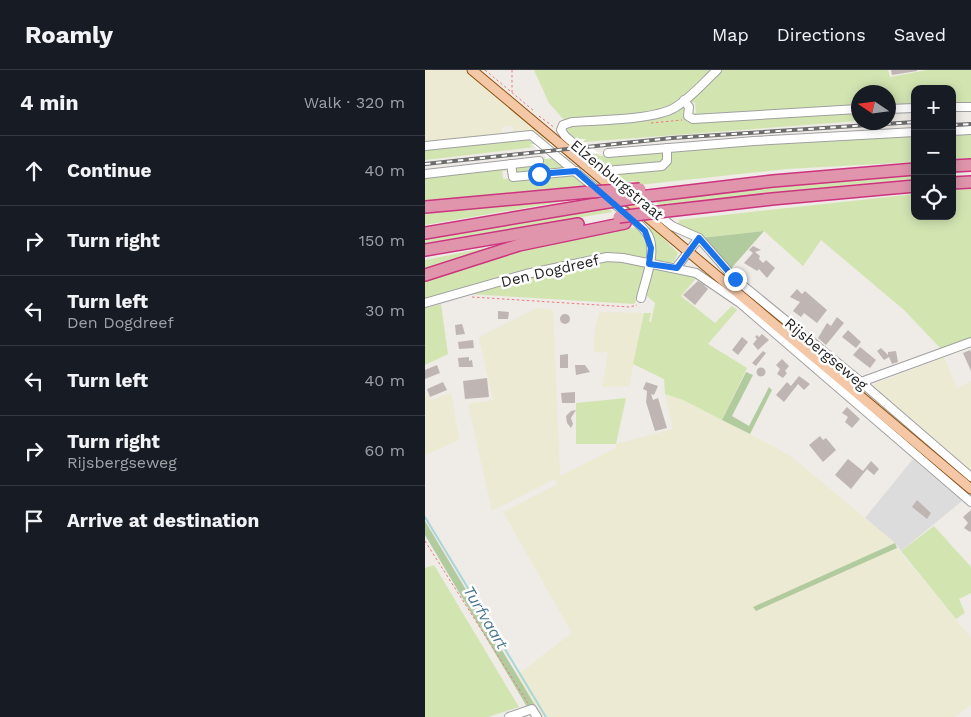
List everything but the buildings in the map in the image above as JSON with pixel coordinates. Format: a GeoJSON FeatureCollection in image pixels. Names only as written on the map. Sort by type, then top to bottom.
{"type":"FeatureCollection","features":[{"type":"Feature","properties":{"kind":"highway"},"geometry":{"type":"LineString","coordinates":[[956,166],[971,165]]}},
{"type":"Feature","properties":{"kind":"highway"},"geometry":{"type":"LineString","coordinates":[[425,208],[589,192],[668,193],[911,168]]}},
{"type":"Feature","properties":{"kind":"highway"},"geometry":{"type":"LineString","coordinates":[[956,183],[971,182]]}},
{"type":"Feature","properties":{"kind":"highway"},"geometry":{"type":"LineString","coordinates":[[425,275],[519,245],[645,215],[772,199],[911,186]]}},
{"type":"Feature","properties":{"kind":"highway"},"geometry":{"type":"LineString","coordinates":[[425,233],[602,203],[644,192]]}},
{"type":"Feature","properties":{"kind":"highway"},"geometry":{"type":"LineString","coordinates":[[425,250],[622,220]]}},
{"type":"Feature","properties":{"kind":"main road","name":"Rijsbergseweg"},"geometry":{"type":"LineString","coordinates":[[471,70],[970,489]]}},
{"type":"Feature","properties":{"kind":"street","name":"Elzenburgstraat"},"geometry":{"type":"LineString","coordinates":[[699,238],[672,226],[562,133],[561,130],[565,124],[662,113],[675,108],[717,70]]}},
{"type":"Feature","properties":{"kind":"street"},"geometry":{"type":"LineString","coordinates":[[684,100],[689,107],[688,116],[693,119],[851,109]]}},
{"type":"Feature","properties":{"kind":"street"},"geometry":{"type":"LineString","coordinates":[[956,108],[971,107]]}},
{"type":"Feature","properties":{"kind":"street"},"geometry":{"type":"LineString","coordinates":[[896,108],[911,108]]}},
{"type":"Feature","properties":{"kind":"street"},"geometry":{"type":"LineString","coordinates":[[956,131],[971,130]]}},
{"type":"Feature","properties":{"kind":"street"},"geometry":{"type":"LineString","coordinates":[[608,153],[911,132]]}},
{"type":"Feature","properties":{"kind":"street"},"geometry":{"type":"LineString","coordinates":[[425,146],[508,134],[531,135],[645,231],[651,248],[641,298]]}},
{"type":"Feature","properties":{"kind":"street"},"geometry":{"type":"LineString","coordinates":[[606,171],[662,166],[667,161],[667,148]]}},
{"type":"Feature","properties":{"kind":"street"},"geometry":{"type":"LineString","coordinates":[[425,174],[539,160]]}},
{"type":"Feature","properties":{"kind":"street"},"geometry":{"type":"LineString","coordinates":[[511,164],[510,174],[513,177],[576,171]]}},
{"type":"Feature","properties":{"kind":"street"},"geometry":{"type":"LineString","coordinates":[[677,268],[699,238]]}},
{"type":"Feature","properties":{"kind":"street","name":"Rijsbergseweg"},"geometry":{"type":"LineString","coordinates":[[699,238],[735,279],[861,382],[971,477]]}},
{"type":"Feature","properties":{"kind":"street","name":"Den Dogdreef"},"geometry":{"type":"LineString","coordinates":[[425,303],[526,274],[607,258],[677,268]]}},
{"type":"Feature","properties":{"kind":"street","name":"Rijsbergseweg"},"geometry":{"type":"LineString","coordinates":[[677,268],[696,273],[739,303],[971,502]]}},
{"type":"Feature","properties":{"kind":"street"},"geometry":{"type":"LineString","coordinates":[[861,382],[971,342]]}},
{"type":"Feature","properties":{"kind":"street"},"geometry":{"type":"LineString","coordinates":[[509,717],[532,709],[537,717]]}},
{"type":"Feature","properties":{"kind":"path"},"geometry":{"type":"LineString","coordinates":[[485,70],[562,133]]}},
{"type":"Feature","properties":{"kind":"path"},"geometry":{"type":"LineString","coordinates":[[512,70],[512,93]]}},
{"type":"Feature","properties":{"kind":"path"},"geometry":{"type":"LineString","coordinates":[[455,295],[630,307],[637,305],[641,298]]}},
{"type":"Feature","properties":{"kind":"path"},"geometry":{"type":"LineString","coordinates":[[425,541],[532,709]]}},
{"type":"Feature","properties":{"kind":"shaded area"},"geometry":{"type":"Polygon","coordinates":[[[425,70],[465,70],[561,150],[514,134],[513,126],[502,127],[503,136],[425,145],[425,70]]]}},
{"type":"Feature","properties":{"kind":"shaded area"},"geometry":{"type":"Polygon","coordinates":[[[537,308],[553,310],[560,476],[616,448],[616,444],[673,429],[665,394],[683,400],[773,446],[793,458],[895,543],[754,607],[756,611],[897,548],[971,638],[971,705],[955,717],[542,717],[517,675],[572,633],[503,512],[558,484],[555,479],[492,511],[468,404],[493,400],[479,337],[537,308]]]}},
{"type":"Feature","properties":{"kind":"shaded area"},"geometry":{"type":"Polygon","coordinates":[[[599,312],[644,313],[629,386],[602,387],[608,352],[594,352],[594,334],[599,312]]]}},
{"type":"Feature","properties":{"kind":"shaded area"},"geometry":{"type":"Polygon","coordinates":[[[944,357],[957,388],[971,381],[971,473],[869,386],[944,357]]]}},
{"type":"Feature","properties":{"kind":"shaded area"},"geometry":{"type":"Polygon","coordinates":[[[426,390],[431,400],[451,393],[459,440],[425,455],[426,390]]]}},
{"type":"Feature","properties":{"kind":"shaded area"},"geometry":{"type":"Polygon","coordinates":[[[913,459],[962,501],[901,551],[895,543],[865,518],[913,459]]]}},
{"type":"Feature","properties":{"kind":"green space"},"geometry":{"type":"Polygon","coordinates":[[[534,70],[714,70],[681,101],[661,111],[565,121],[549,103],[534,70]]]}},
{"type":"Feature","properties":{"kind":"green space"},"geometry":{"type":"Polygon","coordinates":[[[719,70],[888,70],[890,77],[927,70],[971,70],[971,105],[956,106],[956,85],[911,85],[911,107],[896,108],[896,85],[851,85],[851,108],[693,118],[689,114],[696,113],[695,103],[688,101],[719,70]]]}},
{"type":"Feature","properties":{"kind":"green space"},"geometry":{"type":"Polygon","coordinates":[[[682,105],[686,106],[687,118],[851,111],[851,122],[584,142],[574,140],[566,130],[571,124],[655,116],[682,105]]]}},
{"type":"Feature","properties":{"kind":"green space"},"geometry":{"type":"Polygon","coordinates":[[[956,132],[971,133],[971,158],[956,159],[956,132]]]}},
{"type":"Feature","properties":{"kind":"green space"},"geometry":{"type":"Polygon","coordinates":[[[911,134],[911,162],[787,169],[638,185],[634,181],[622,182],[613,175],[614,171],[661,167],[668,152],[672,149],[911,134]]]}},
{"type":"Feature","properties":{"kind":"green space"},"geometry":{"type":"Polygon","coordinates":[[[529,135],[542,143],[529,146],[535,147],[425,160],[425,147],[529,135]]]}},
{"type":"Feature","properties":{"kind":"green space"},"geometry":{"type":"Polygon","coordinates":[[[663,150],[664,162],[609,170],[589,154],[596,153],[600,156],[663,150]]]}},
{"type":"Feature","properties":{"kind":"green space"},"geometry":{"type":"Polygon","coordinates":[[[557,157],[572,170],[516,175],[511,161],[557,157]]]}},
{"type":"Feature","properties":{"kind":"green space"},"geometry":{"type":"Polygon","coordinates":[[[509,165],[510,170],[502,171],[503,179],[573,173],[592,186],[425,203],[425,176],[509,165]]]}},
{"type":"Feature","properties":{"kind":"green space"},"geometry":{"type":"Polygon","coordinates":[[[911,174],[911,179],[659,205],[655,201],[911,174]]]}},
{"type":"Feature","properties":{"kind":"green space"},"geometry":{"type":"Polygon","coordinates":[[[971,189],[971,340],[943,351],[904,310],[821,240],[803,266],[764,231],[701,238],[673,224],[680,222],[678,220],[911,194],[911,220],[956,220],[956,190],[971,189]]]}},
{"type":"Feature","properties":{"kind":"green space"},"geometry":{"type":"Polygon","coordinates":[[[590,197],[425,225],[425,211],[590,197]]]}},
{"type":"Feature","properties":{"kind":"green space"},"geometry":{"type":"Polygon","coordinates":[[[607,208],[613,212],[425,243],[425,238],[607,208]]]}},
{"type":"Feature","properties":{"kind":"green space"},"geometry":{"type":"Polygon","coordinates":[[[652,227],[678,253],[674,262],[669,264],[653,261],[644,228],[652,227]]]}},
{"type":"Feature","properties":{"kind":"green space"},"geometry":{"type":"Polygon","coordinates":[[[631,228],[640,228],[646,240],[648,251],[645,259],[604,254],[539,268],[425,300],[425,281],[527,250],[631,228]]]}},
{"type":"Feature","properties":{"kind":"green space"},"geometry":{"type":"Polygon","coordinates":[[[764,231],[728,272],[701,238],[764,231]]]}},
{"type":"Feature","properties":{"kind":"green space"},"geometry":{"type":"Polygon","coordinates":[[[530,239],[425,273],[425,260],[530,239]]]}},
{"type":"Feature","properties":{"kind":"green space"},"geometry":{"type":"Polygon","coordinates":[[[615,259],[644,265],[640,296],[634,304],[468,294],[531,276],[615,259]]]}},
{"type":"Feature","properties":{"kind":"green space"},"geometry":{"type":"Polygon","coordinates":[[[651,267],[698,276],[681,296],[715,323],[732,306],[737,310],[708,344],[747,368],[722,420],[683,400],[665,394],[664,379],[633,364],[644,313],[651,313],[649,321],[651,322],[655,303],[645,294],[651,267]]]}},
{"type":"Feature","properties":{"kind":"green space"},"geometry":{"type":"Polygon","coordinates":[[[441,304],[448,354],[425,365],[425,308],[441,304]]]}},
{"type":"Feature","properties":{"kind":"green space"},"geometry":{"type":"Polygon","coordinates":[[[746,372],[753,375],[732,416],[749,426],[769,387],[772,390],[750,434],[722,420],[746,372]]]}},
{"type":"Feature","properties":{"kind":"green space"},"geometry":{"type":"Polygon","coordinates":[[[626,398],[616,444],[576,444],[576,403],[626,398]]]}},
{"type":"Feature","properties":{"kind":"green space"},"geometry":{"type":"Polygon","coordinates":[[[425,521],[542,717],[533,717],[425,535],[425,521]]]}},
{"type":"Feature","properties":{"kind":"green space"},"geometry":{"type":"Polygon","coordinates":[[[934,526],[971,567],[971,593],[959,599],[965,613],[956,619],[901,551],[934,526]]]}},
{"type":"Feature","properties":{"kind":"green space"},"geometry":{"type":"Polygon","coordinates":[[[895,543],[897,548],[756,611],[753,607],[895,543]]]}},
{"type":"Feature","properties":{"kind":"green space"},"geometry":{"type":"Polygon","coordinates":[[[434,565],[519,707],[488,717],[425,717],[425,568],[434,565]]]}},
{"type":"Feature","properties":{"kind":"pier"},"geometry":{"type":"Polygon","coordinates":[[[586,139],[583,141],[601,153],[544,159],[547,157],[533,145],[528,145],[586,139]]]}},
{"type":"Feature","properties":{"kind":"waterway","name":"Turfvaart"},"geometry":{"type":"LineString","coordinates":[[425,517],[546,717]]}},
{"type":"Feature","properties":{"kind":"railway"},"geometry":{"type":"LineString","coordinates":[[425,164],[672,138],[911,122]]}},
{"type":"Feature","properties":{"kind":"railway"},"geometry":{"type":"LineString","coordinates":[[956,125],[971,124]]}},
{"type":"Feature","properties":{"kind":"route"},"geometry":{"type":"LineString","coordinates":[[539,174],[576,171],[645,231],[650,239],[649,264],[677,268],[699,238],[735,279]]}}]}
